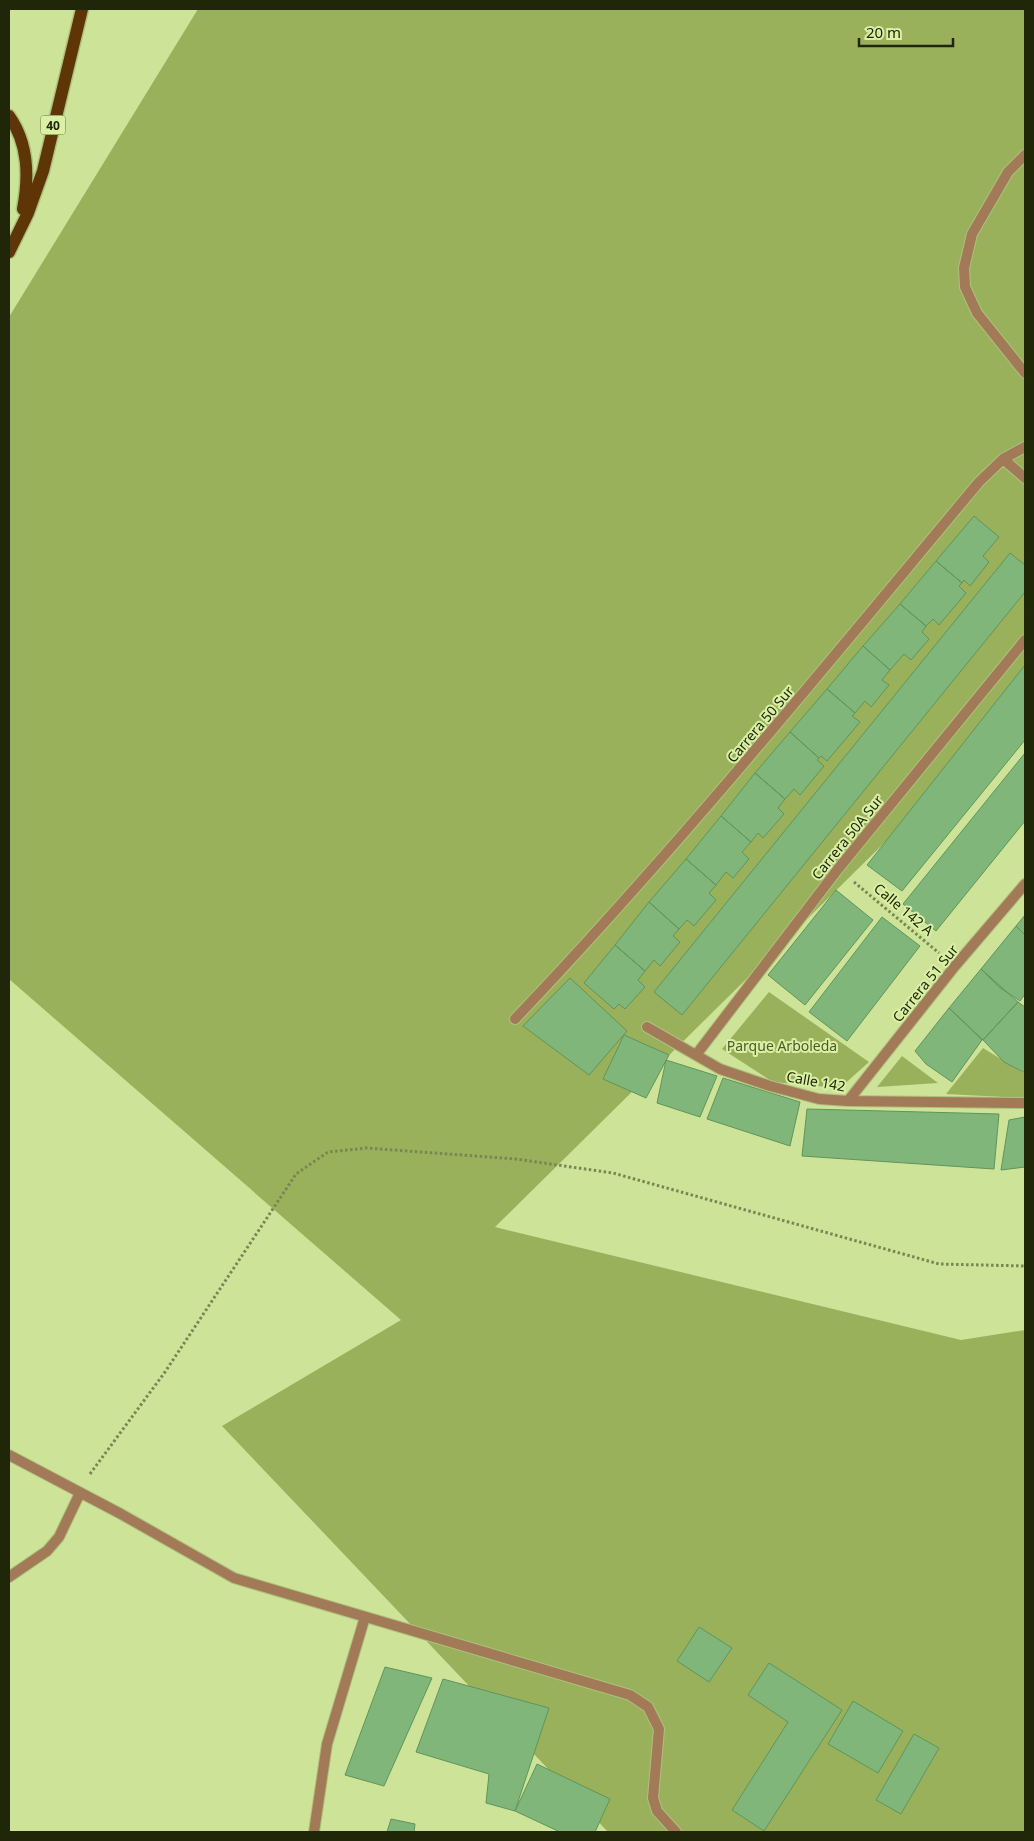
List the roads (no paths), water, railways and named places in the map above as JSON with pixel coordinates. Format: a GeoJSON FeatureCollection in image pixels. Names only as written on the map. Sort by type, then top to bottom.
{"type":"FeatureCollection","features":[{"type":"Feature","properties":{"kind":"main road","name":"40"},"geometry":{"type":"LineString","coordinates":[[9,252],[28,213],[43,171],[82,9]]}},
{"type":"Feature","properties":{"kind":"main road"},"geometry":{"type":"LineString","coordinates":[[9,116],[23,143],[27,164],[27,187],[16,238]]}},
{"type":"Feature","properties":{"kind":"street"},"geometry":{"type":"LineString","coordinates":[[1025,155],[1008,172],[972,234],[964,268],[965,287],[976,313],[1025,373]]}},
{"type":"Feature","properties":{"kind":"street","name":"Carrera 50 Sur"},"geometry":{"type":"LineString","coordinates":[[515,1019],[568,964],[723,789],[978,482],[1003,459],[1025,447]]}},
{"type":"Feature","properties":{"kind":"street"},"geometry":{"type":"LineString","coordinates":[[1003,459],[1025,478]]}},
{"type":"Feature","properties":{"kind":"street","name":"Carrera 50A Sur"},"geometry":{"type":"LineString","coordinates":[[696,1055],[838,869],[1025,640]]}},
{"type":"Feature","properties":{"kind":"street","name":"Carrera 51 Sur"},"geometry":{"type":"LineString","coordinates":[[848,1101],[955,966],[1025,884]]}},
{"type":"Feature","properties":{"kind":"street","name":"Calle 142"},"geometry":{"type":"LineString","coordinates":[[647,1027],[720,1069],[770,1086],[818,1099],[971,1104],[1025,1103]]}},
{"type":"Feature","properties":{"kind":"street"},"geometry":{"type":"LineString","coordinates":[[9,1455],[234,1578],[630,1695],[648,1707],[659,1729],[653,1798],[657,1810],[676,1832]]}},
{"type":"Feature","properties":{"kind":"street"},"geometry":{"type":"LineString","coordinates":[[9,1577],[47,1551],[59,1537],[80,1493]]}},
{"type":"Feature","properties":{"kind":"street"},"geometry":{"type":"LineString","coordinates":[[314,1832],[327,1744],[365,1616]]}},
{"type":"Feature","properties":{"kind":"park label","name":"Parque Arboleda"},"geometry":{"type":"Point","coordinates":[782,1045]}}]}
